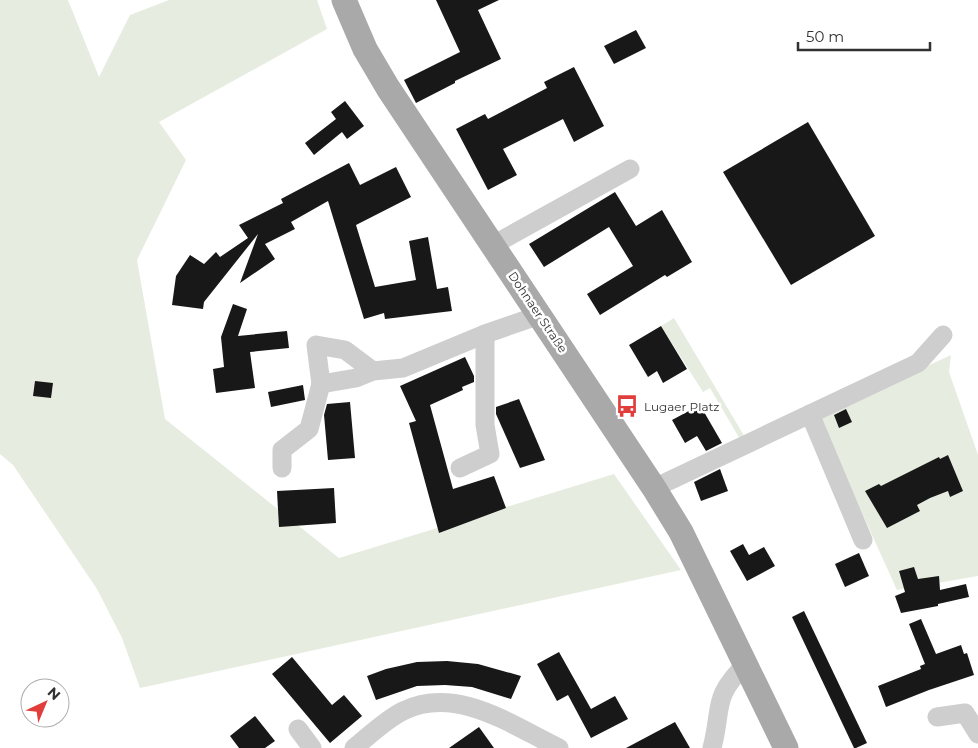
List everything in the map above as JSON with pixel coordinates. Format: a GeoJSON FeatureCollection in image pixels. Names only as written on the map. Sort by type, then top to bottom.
{"type":"FeatureCollection","features":[{"type":"Feature","properties":{"kind":"main road","name":"Dohnaer Straße"},"geometry":{"type":"LineString","coordinates":[[344,0],[365,49],[388,88],[540,315],[681,532],[747,664],[786,748]]}},
{"type":"Feature","properties":{"kind":"street"},"geometry":{"type":"LineString","coordinates":[[493,245],[630,169]]}},
{"type":"Feature","properties":{"kind":"street"},"geometry":{"type":"LineString","coordinates":[[321,384],[356,378],[373,370],[403,368],[485,334],[540,315]]}},
{"type":"Feature","properties":{"kind":"street"},"geometry":{"type":"LineString","coordinates":[[460,468],[490,454],[485,425],[485,334]]}},
{"type":"Feature","properties":{"kind":"street"},"geometry":{"type":"LineString","coordinates":[[654,488],[918,363],[943,335]]}},
{"type":"Feature","properties":{"kind":"street"},"geometry":{"type":"LineString","coordinates":[[282,468],[282,450],[309,429],[321,384],[316,345],[345,350],[373,370]]}},
{"type":"Feature","properties":{"kind":"street"},"geometry":{"type":"LineString","coordinates":[[810,414],[863,540]]}},
{"type":"Feature","properties":{"kind":"street"},"geometry":{"type":"LineString","coordinates":[[712,748],[718,703],[731,679],[747,664]]}},
{"type":"Feature","properties":{"kind":"street"},"geometry":{"type":"LineString","coordinates":[[354,748],[403,711],[420,705],[451,703],[476,708],[558,748]]}},
{"type":"Feature","properties":{"kind":"street"},"geometry":{"type":"LineString","coordinates":[[937,717],[965,712],[978,734]]}},
{"type":"Feature","properties":{"kind":"street"},"geometry":{"type":"LineString","coordinates":[[298,729],[312,748]]}},
{"type":"Feature","properties":{"kind":"shaded area"},"geometry":{"type":"Polygon","coordinates":[[[0,0],[68,0],[99,77],[130,15],[169,0],[317,0],[327,29],[159,122],[186,160],[137,260],[165,419],[339,558],[614,474],[681,570],[140,688],[122,638],[97,589],[13,465],[0,454],[0,0]]]}},
{"type":"Feature","properties":{"kind":"shaded area"},"geometry":{"type":"Polygon","coordinates":[[[674,318],[746,439],[741,441],[710,388],[703,392],[661,326],[674,318]]]}},
{"type":"Feature","properties":{"kind":"shaded area"},"geometry":{"type":"Polygon","coordinates":[[[951,355],[949,372],[978,455],[978,576],[897,590],[818,416],[951,355]]]}},
{"type":"Feature","properties":{"kind":"building"},"geometry":{"type":"Polygon","coordinates":[[[436,0],[499,0],[478,10],[501,59],[455,81],[455,83],[416,103],[404,80],[460,52],[436,0]]]}},
{"type":"Feature","properties":{"kind":"building"},"geometry":{"type":"Polygon","coordinates":[[[636,30],[646,48],[614,64],[604,46],[636,30]]]}},
{"type":"Feature","properties":{"kind":"building"},"geometry":{"type":"Polygon","coordinates":[[[574,67],[604,126],[574,142],[563,119],[503,149],[517,175],[488,190],[456,129],[485,114],[488,119],[547,88],[544,82],[574,67]]]}},
{"type":"Feature","properties":{"kind":"building"},"geometry":{"type":"Polygon","coordinates":[[[345,101],[364,126],[347,139],[342,132],[314,155],[305,143],[336,119],[331,112],[345,101]]]}},
{"type":"Feature","properties":{"kind":"building"},"geometry":{"type":"Polygon","coordinates":[[[808,122],[875,236],[791,285],[723,172],[808,122]]]}},
{"type":"Feature","properties":{"kind":"building"},"geometry":{"type":"Polygon","coordinates":[[[349,163],[360,185],[396,167],[411,197],[356,225],[375,287],[416,280],[409,241],[428,237],[437,289],[448,287],[452,311],[385,319],[384,313],[364,319],[328,201],[291,222],[295,229],[265,244],[275,259],[240,283],[258,234],[204,302],[203,309],[172,305],[176,276],[190,255],[204,264],[216,252],[220,257],[248,238],[239,225],[283,203],[281,199],[349,163]]]}},
{"type":"Feature","properties":{"kind":"building"},"geometry":{"type":"Polygon","coordinates":[[[615,192],[636,226],[662,210],[692,262],[667,277],[665,275],[600,315],[587,294],[633,266],[609,227],[544,267],[529,244],[615,192]]]}},
{"type":"Feature","properties":{"kind":"building"},"geometry":{"type":"Polygon","coordinates":[[[233,304],[247,309],[238,336],[287,331],[289,348],[250,352],[255,388],[216,393],[213,369],[224,367],[221,337],[233,304]]]}},
{"type":"Feature","properties":{"kind":"building"},"geometry":{"type":"Polygon","coordinates":[[[661,326],[687,369],[663,383],[657,371],[648,377],[629,345],[661,326]]]}},
{"type":"Feature","properties":{"kind":"building"},"geometry":{"type":"Polygon","coordinates":[[[465,357],[474,376],[474,382],[462,387],[463,390],[430,405],[453,489],[494,476],[506,508],[439,533],[409,423],[416,421],[400,386],[465,357]]]}},
{"type":"Feature","properties":{"kind":"building"},"geometry":{"type":"Polygon","coordinates":[[[35,381],[53,383],[51,398],[33,396],[35,381]]]}},
{"type":"Feature","properties":{"kind":"building"},"geometry":{"type":"Polygon","coordinates":[[[303,385],[305,400],[271,407],[268,392],[303,385]]]}},
{"type":"Feature","properties":{"kind":"building"},"geometry":{"type":"Polygon","coordinates":[[[519,399],[545,460],[520,468],[496,414],[496,407],[519,399]]]}},
{"type":"Feature","properties":{"kind":"building"},"geometry":{"type":"Polygon","coordinates":[[[350,402],[355,458],[328,460],[324,415],[327,404],[350,402]]]}},
{"type":"Feature","properties":{"kind":"building"},"geometry":{"type":"Polygon","coordinates":[[[700,405],[722,443],[706,451],[697,436],[685,443],[672,420],[700,405]]]}},
{"type":"Feature","properties":{"kind":"building"},"geometry":{"type":"Polygon","coordinates":[[[846,409],[852,422],[839,428],[834,415],[846,409]]]}},
{"type":"Feature","properties":{"kind":"building"},"geometry":{"type":"Polygon","coordinates":[[[948,455],[963,491],[950,497],[948,491],[930,498],[917,505],[920,511],[887,528],[865,491],[879,484],[881,486],[939,457],[940,459],[948,455]]]}},
{"type":"Feature","properties":{"kind":"building"},"geometry":{"type":"Polygon","coordinates":[[[720,469],[728,491],[701,501],[694,482],[720,469]]]}},
{"type":"Feature","properties":{"kind":"building"},"geometry":{"type":"Polygon","coordinates":[[[334,488],[336,523],[279,527],[277,491],[334,488]]]}},
{"type":"Feature","properties":{"kind":"building"},"geometry":{"type":"Polygon","coordinates":[[[743,544],[749,555],[764,547],[775,566],[747,581],[730,551],[743,544]]]}},
{"type":"Feature","properties":{"kind":"building"},"geometry":{"type":"Polygon","coordinates":[[[859,553],[869,576],[845,587],[835,564],[859,553]]]}},
{"type":"Feature","properties":{"kind":"building"},"geometry":{"type":"Polygon","coordinates":[[[914,567],[918,579],[939,576],[940,590],[966,584],[969,597],[938,604],[938,606],[901,613],[895,596],[905,592],[899,571],[914,567]]]}},
{"type":"Feature","properties":{"kind":"building"},"geometry":{"type":"Polygon","coordinates":[[[804,611],[867,743],[856,748],[854,748],[792,617],[804,611]]]}},
{"type":"Feature","properties":{"kind":"building"},"geometry":{"type":"Polygon","coordinates":[[[921,619],[936,654],[961,645],[964,654],[967,653],[974,675],[886,707],[878,686],[921,669],[920,666],[925,664],[909,624],[921,619]]]}},
{"type":"Feature","properties":{"kind":"building"},"geometry":{"type":"Polygon","coordinates":[[[559,652],[591,709],[615,696],[628,719],[591,738],[568,695],[557,701],[537,664],[559,652]]]}},
{"type":"Feature","properties":{"kind":"building"},"geometry":{"type":"Polygon","coordinates":[[[292,657],[332,705],[344,695],[362,716],[330,743],[272,674],[292,657]]]}},
{"type":"Feature","properties":{"kind":"building"},"geometry":{"type":"Polygon","coordinates":[[[447,661],[478,664],[521,676],[511,699],[472,687],[445,685],[417,686],[376,700],[367,676],[386,669],[417,662],[447,661]]]}},
{"type":"Feature","properties":{"kind":"building"},"geometry":{"type":"Polygon","coordinates":[[[255,716],[275,741],[265,748],[239,748],[230,736],[255,716]]]}},
{"type":"Feature","properties":{"kind":"building"},"geometry":{"type":"Polygon","coordinates":[[[675,722],[690,748],[626,748],[675,722]]]}},
{"type":"Feature","properties":{"kind":"building"},"geometry":{"type":"Polygon","coordinates":[[[479,727],[494,748],[449,748],[479,727]]]}},
{"type":"Feature","properties":{"kind":"place","name":"Lugaer Platz"},"geometry":{"type":"Point","coordinates":[627,406]}}]}
